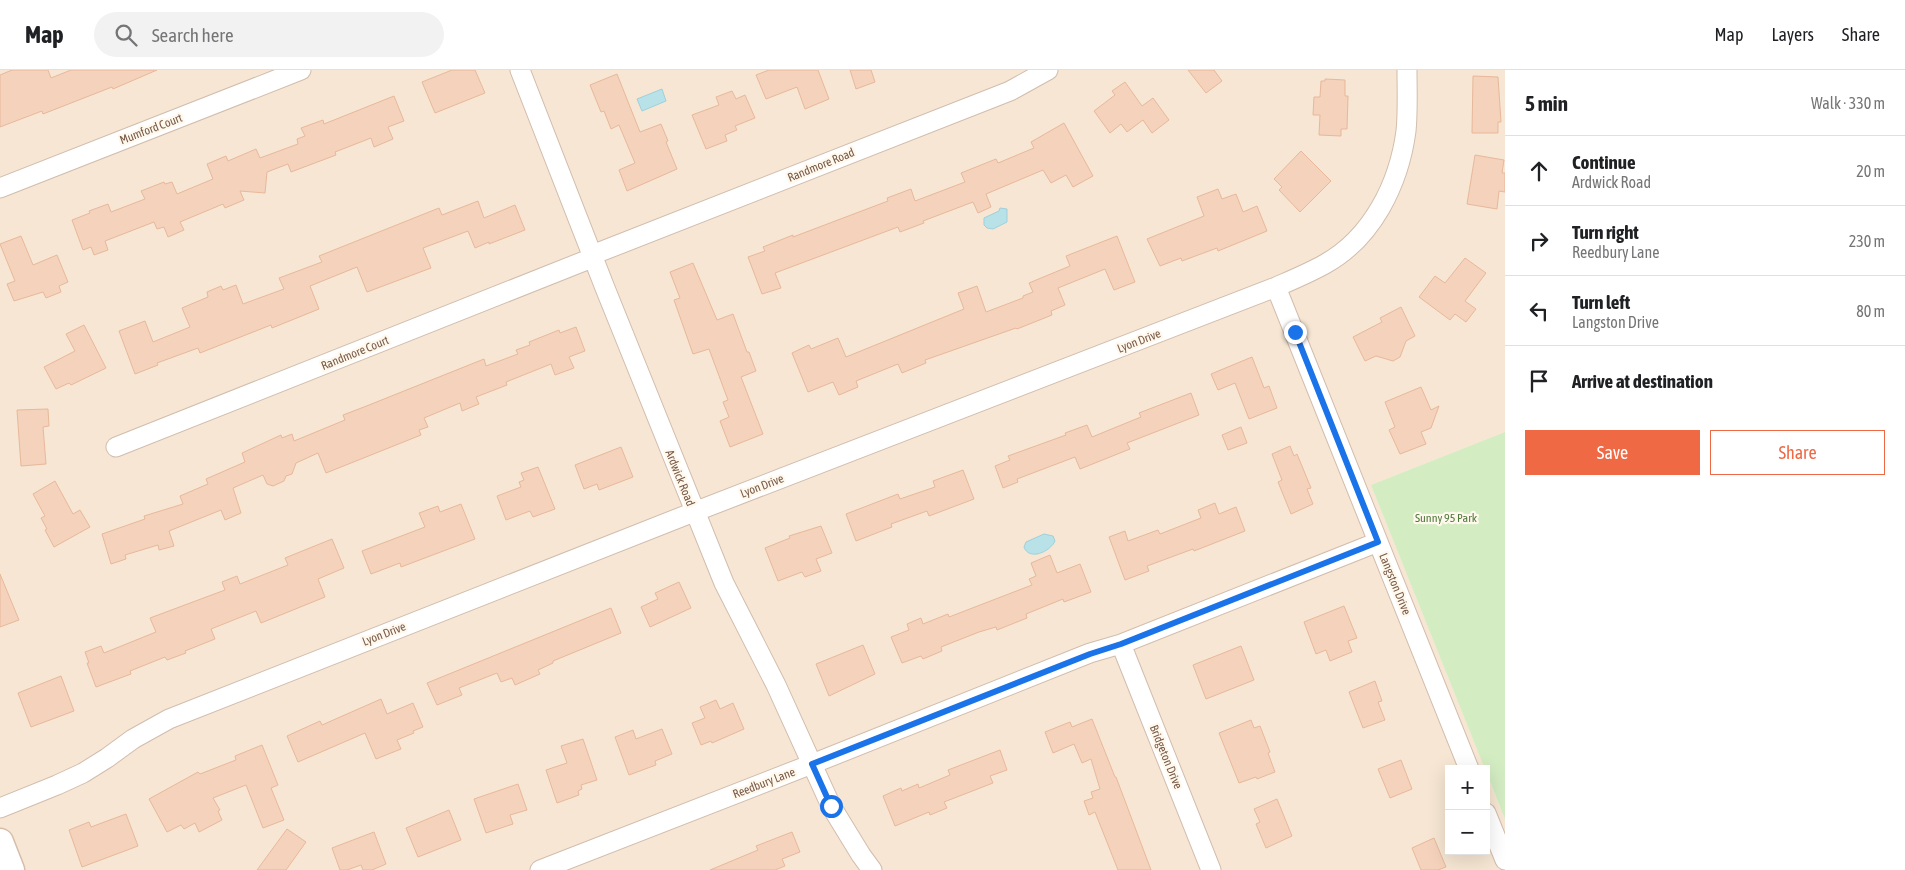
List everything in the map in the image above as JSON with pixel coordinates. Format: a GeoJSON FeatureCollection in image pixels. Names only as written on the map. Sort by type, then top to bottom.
{"type":"FeatureCollection","features":[{"type":"Feature","properties":{"kind":"main road"},"geometry":{"type":"LineString","coordinates":[[0,842],[11,870]]}},
{"type":"Feature","properties":{"kind":"street","name":"Mumford Court"},"geometry":{"type":"LineString","coordinates":[[0,188],[301,70]]}},
{"type":"Feature","properties":{"kind":"street","name":"Ardwick Road"},"geometry":{"type":"LineString","coordinates":[[520,70],[592,257],[724,583],[776,685],[831,806],[872,870]]}},
{"type":"Feature","properties":{"kind":"street","name":"Randmore Road"},"geometry":{"type":"LineString","coordinates":[[592,257],[1010,91],[1048,70]]}},
{"type":"Feature","properties":{"kind":"street","name":"Lyon Drive"},"geometry":{"type":"LineString","coordinates":[[0,808],[83,773],[134,739],[169,719],[694,512],[1276,287],[1326,264],[1354,242],[1383,207],[1397,172],[1406,131],[1407,70]]}},
{"type":"Feature","properties":{"kind":"street","name":"Randmore Court"},"geometry":{"type":"LineString","coordinates":[[116,447],[592,257]]}},
{"type":"Feature","properties":{"kind":"street","name":"Langston Drive"},"geometry":{"type":"LineString","coordinates":[[1276,287],[1466,765]]}},
{"type":"Feature","properties":{"kind":"street","name":"Reedbury Lane"},"geometry":{"type":"LineString","coordinates":[[540,870],[1378,542]]}},
{"type":"Feature","properties":{"kind":"street","name":"Bridgeton Drive"},"geometry":{"type":"LineString","coordinates":[[1121,644],[1211,870]]}},
{"type":"Feature","properties":{"kind":"street"},"geometry":{"type":"LineString","coordinates":[[1490,823],[1505,860]]}},
{"type":"Feature","properties":{"kind":"shaded area"},"geometry":{"type":"Polygon","coordinates":[[[0,70],[1505,70],[1505,432],[1371,485],[1483,765],[1445,765],[1445,855],[1490,855],[1490,782],[1505,819],[1505,870],[0,870],[0,70]]]}},
{"type":"Feature","properties":{"kind":"green space","name":"Sunny 95 Park"},"geometry":{"type":"Polygon","coordinates":[[[1505,432],[1505,819],[1490,782],[1490,765],[1483,765],[1371,485],[1505,432]]]}},
{"type":"Feature","properties":{"kind":"water"},"geometry":{"type":"Polygon","coordinates":[[[662,89],[666,101],[642,111],[637,99],[662,89]]]}},
{"type":"Feature","properties":{"kind":"water"},"geometry":{"type":"Polygon","coordinates":[[[1000,208],[1007,209],[1007,222],[993,229],[987,228],[984,225],[984,218],[999,211],[1000,208]]]}},
{"type":"Feature","properties":{"kind":"water"},"geometry":{"type":"Polygon","coordinates":[[[1044,534],[1053,536],[1055,541],[1049,549],[1040,553],[1030,554],[1024,547],[1026,542],[1044,534]]]}},
{"type":"Feature","properties":{"kind":"building"},"geometry":{"type":"Polygon","coordinates":[[[12,70],[48,70],[51,78],[71,70],[157,70],[113,89],[112,87],[43,114],[42,111],[0,127],[0,75],[12,70]]]}},
{"type":"Feature","properties":{"kind":"building"},"geometry":{"type":"Polygon","coordinates":[[[452,70],[475,70],[485,93],[435,113],[422,82],[452,70]]]}},
{"type":"Feature","properties":{"kind":"building"},"geometry":{"type":"Polygon","coordinates":[[[769,70],[818,70],[829,99],[805,109],[797,87],[766,99],[756,75],[769,70]]]}},
{"type":"Feature","properties":{"kind":"building"},"geometry":{"type":"Polygon","coordinates":[[[850,70],[871,70],[875,82],[856,89],[850,70]]]}},
{"type":"Feature","properties":{"kind":"building"},"geometry":{"type":"Polygon","coordinates":[[[1188,70],[1214,70],[1222,81],[1206,93],[1188,70]]]}},
{"type":"Feature","properties":{"kind":"building"},"geometry":{"type":"Polygon","coordinates":[[[617,74],[640,132],[661,124],[677,169],[627,191],[619,170],[635,163],[619,125],[611,129],[604,111],[601,112],[590,85],[617,74]]]}},
{"type":"Feature","properties":{"kind":"building"},"geometry":{"type":"Polygon","coordinates":[[[1473,76],[1498,77],[1501,122],[1498,122],[1498,133],[1472,133],[1473,76]]]}},
{"type":"Feature","properties":{"kind":"building"},"geometry":{"type":"Polygon","coordinates":[[[1325,79],[1345,80],[1345,96],[1348,96],[1347,129],[1341,129],[1341,136],[1319,135],[1320,115],[1313,115],[1314,97],[1320,97],[1321,81],[1325,81],[1325,79]]]}},
{"type":"Feature","properties":{"kind":"building"},"geometry":{"type":"Polygon","coordinates":[[[1125,82],[1142,106],[1153,98],[1169,120],[1152,133],[1143,120],[1127,132],[1121,124],[1110,133],[1094,111],[1115,95],[1112,91],[1125,82]]]}},
{"type":"Feature","properties":{"kind":"building"},"geometry":{"type":"Polygon","coordinates":[[[732,91],[736,99],[745,95],[755,118],[735,126],[737,130],[725,135],[727,141],[706,149],[692,115],[719,105],[716,97],[732,91]]]}},
{"type":"Feature","properties":{"kind":"building"},"geometry":{"type":"Polygon","coordinates":[[[394,96],[404,121],[388,127],[393,139],[374,147],[371,138],[335,152],[336,155],[291,172],[288,164],[267,172],[265,193],[240,191],[244,200],[225,208],[223,204],[180,222],[184,230],[168,237],[164,227],[157,229],[154,222],[105,241],[108,250],[94,255],[91,247],[83,250],[72,220],[90,213],[89,211],[108,204],[111,212],[145,199],[141,191],[164,182],[165,184],[172,182],[177,194],[213,179],[207,164],[226,156],[228,161],[256,149],[260,158],[298,144],[297,139],[305,136],[301,128],[323,120],[324,124],[394,96]]]}},
{"type":"Feature","properties":{"kind":"building"},"geometry":{"type":"Polygon","coordinates":[[[1064,123],[1093,176],[1073,187],[1066,175],[1051,183],[1043,170],[986,194],[991,207],[978,213],[973,202],[900,232],[898,227],[775,273],[781,288],[762,294],[748,257],[765,251],[763,247],[888,201],[887,198],[911,189],[915,201],[965,182],[961,173],[996,159],[998,163],[1034,148],[1031,142],[1064,123]]]}},
{"type":"Feature","properties":{"kind":"building"},"geometry":{"type":"Polygon","coordinates":[[[1301,151],[1331,181],[1300,212],[1279,190],[1282,187],[1274,179],[1301,151]]]}},
{"type":"Feature","properties":{"kind":"building"},"geometry":{"type":"Polygon","coordinates":[[[1475,155],[1504,160],[1502,173],[1505,173],[1505,192],[1499,191],[1497,209],[1467,204],[1475,155]]]}},
{"type":"Feature","properties":{"kind":"building"},"geometry":{"type":"Polygon","coordinates":[[[1218,189],[1222,199],[1236,194],[1243,212],[1257,206],[1267,231],[1218,251],[1217,248],[1182,261],[1181,258],[1160,266],[1147,239],[1204,216],[1197,197],[1218,189]]]}},
{"type":"Feature","properties":{"kind":"building"},"geometry":{"type":"Polygon","coordinates":[[[478,201],[484,218],[515,205],[525,230],[475,248],[468,231],[423,248],[431,268],[367,292],[357,267],[310,286],[319,309],[272,328],[271,325],[200,353],[198,348],[157,363],[158,365],[135,374],[119,331],[145,321],[153,342],[190,327],[182,308],[208,297],[207,292],[221,286],[223,290],[236,285],[243,304],[284,289],[279,278],[322,262],[319,256],[439,208],[442,215],[478,201]]]}},
{"type":"Feature","properties":{"kind":"building"},"geometry":{"type":"Polygon","coordinates":[[[21,236],[33,265],[57,255],[68,282],[59,286],[61,292],[46,298],[43,292],[14,301],[7,284],[15,281],[0,244],[21,236]]]}},
{"type":"Feature","properties":{"kind":"building"},"geometry":{"type":"Polygon","coordinates":[[[1117,236],[1135,282],[1114,290],[1105,269],[1058,288],[1065,305],[1051,311],[1052,315],[1017,329],[925,360],[926,363],[902,373],[898,364],[856,381],[858,387],[839,395],[833,382],[808,392],[792,353],[809,345],[811,349],[838,338],[846,357],[964,309],[958,293],[977,286],[986,312],[1023,298],[1023,296],[1033,292],[1029,283],[1070,266],[1066,256],[1117,236]]]}},
{"type":"Feature","properties":{"kind":"building"},"geometry":{"type":"Polygon","coordinates":[[[1465,258],[1486,273],[1465,301],[1476,309],[1466,322],[1455,314],[1450,320],[1419,297],[1435,276],[1445,283],[1465,258]]]}},
{"type":"Feature","properties":{"kind":"building"},"geometry":{"type":"Polygon","coordinates":[[[693,263],[717,320],[733,314],[756,371],[741,377],[763,434],[730,447],[720,421],[729,417],[723,402],[728,400],[709,349],[693,354],[674,300],[680,298],[670,272],[693,263]]]}},
{"type":"Feature","properties":{"kind":"building"},"geometry":{"type":"Polygon","coordinates":[[[1401,307],[1415,336],[1406,341],[1400,357],[1393,361],[1376,356],[1365,361],[1353,337],[1382,322],[1380,318],[1401,307]]]}},
{"type":"Feature","properties":{"kind":"building"},"geometry":{"type":"Polygon","coordinates":[[[84,325],[106,368],[71,385],[69,383],[56,389],[44,367],[75,351],[66,334],[84,325]]]}},
{"type":"Feature","properties":{"kind":"building"},"geometry":{"type":"Polygon","coordinates":[[[576,327],[585,351],[569,357],[574,368],[555,375],[551,364],[506,382],[507,385],[476,397],[479,404],[462,411],[460,403],[424,418],[428,427],[419,430],[421,435],[326,473],[318,453],[296,463],[292,474],[286,476],[284,481],[273,486],[267,484],[263,475],[233,488],[241,513],[225,520],[221,510],[169,531],[174,546],[159,550],[158,545],[125,555],[126,559],[111,564],[102,534],[145,519],[144,516],[183,504],[180,496],[208,484],[206,479],[245,462],[242,453],[281,435],[282,438],[292,434],[294,441],[345,420],[343,415],[484,359],[486,366],[518,354],[516,350],[530,345],[529,342],[559,330],[560,333],[576,327]]]}},
{"type":"Feature","properties":{"kind":"building"},"geometry":{"type":"Polygon","coordinates":[[[1252,357],[1264,388],[1269,386],[1277,408],[1249,419],[1235,383],[1218,390],[1211,374],[1252,357]]]}},
{"type":"Feature","properties":{"kind":"building"},"geometry":{"type":"Polygon","coordinates":[[[1421,387],[1431,410],[1439,406],[1431,428],[1421,432],[1426,444],[1400,454],[1389,430],[1395,427],[1385,402],[1421,387]]]}},
{"type":"Feature","properties":{"kind":"building"},"geometry":{"type":"Polygon","coordinates":[[[1191,393],[1199,415],[1127,443],[1130,449],[1080,469],[1075,457],[1017,479],[1018,482],[1003,488],[995,466],[1010,460],[1008,456],[1066,435],[1065,433],[1087,425],[1092,437],[1141,417],[1139,413],[1191,393]]]}},
{"type":"Feature","properties":{"kind":"building"},"geometry":{"type":"Polygon","coordinates":[[[48,409],[49,426],[43,427],[46,464],[21,466],[17,410],[48,409]]]}},
{"type":"Feature","properties":{"kind":"building"},"geometry":{"type":"Polygon","coordinates":[[[1241,427],[1247,443],[1228,450],[1222,435],[1241,427]]]}},
{"type":"Feature","properties":{"kind":"building"},"geometry":{"type":"Polygon","coordinates":[[[1290,446],[1294,456],[1297,454],[1311,488],[1307,489],[1313,504],[1291,514],[1278,482],[1282,480],[1272,454],[1290,446]]]}},
{"type":"Feature","properties":{"kind":"building"},"geometry":{"type":"Polygon","coordinates":[[[621,447],[633,477],[599,490],[597,484],[584,489],[575,465],[621,447]]]}},
{"type":"Feature","properties":{"kind":"building"},"geometry":{"type":"Polygon","coordinates":[[[538,467],[555,509],[533,517],[530,511],[506,520],[497,496],[521,487],[519,482],[524,480],[521,473],[538,467]]]}},
{"type":"Feature","properties":{"kind":"building"},"geometry":{"type":"Polygon","coordinates":[[[963,470],[974,499],[929,516],[927,511],[891,524],[892,527],[856,541],[846,514],[898,494],[900,499],[935,487],[933,481],[963,470]]]}},
{"type":"Feature","properties":{"kind":"building"},"geometry":{"type":"Polygon","coordinates":[[[55,481],[73,514],[80,510],[90,527],[54,547],[41,518],[45,516],[33,494],[55,481]]]}},
{"type":"Feature","properties":{"kind":"building"},"geometry":{"type":"Polygon","coordinates":[[[1215,503],[1219,514],[1236,507],[1245,531],[1194,551],[1193,549],[1147,566],[1149,571],[1125,580],[1109,537],[1125,531],[1128,541],[1158,530],[1160,534],[1201,518],[1198,510],[1215,503]]]}},
{"type":"Feature","properties":{"kind":"building"},"geometry":{"type":"Polygon","coordinates":[[[461,504],[475,539],[401,567],[400,563],[371,574],[362,551],[425,527],[419,513],[438,506],[440,512],[461,504]]]}},
{"type":"Feature","properties":{"kind":"building"},"geometry":{"type":"Polygon","coordinates":[[[821,526],[832,553],[816,559],[821,571],[805,577],[802,572],[778,581],[765,548],[790,538],[789,536],[821,526]]]}},
{"type":"Feature","properties":{"kind":"building"},"geometry":{"type":"Polygon","coordinates":[[[332,539],[344,568],[318,579],[325,597],[261,623],[256,611],[211,629],[215,639],[185,651],[186,653],[167,660],[165,657],[130,671],[131,674],[96,687],[85,652],[101,646],[104,653],[156,632],[150,618],[225,590],[222,582],[237,576],[240,584],[288,565],[285,558],[332,539]]]}},
{"type":"Feature","properties":{"kind":"building"},"geometry":{"type":"Polygon","coordinates":[[[1050,555],[1057,573],[1080,564],[1091,592],[1064,602],[1063,599],[1026,614],[1027,618],[997,630],[996,627],[979,632],[941,647],[942,651],[923,659],[921,656],[902,663],[891,637],[909,630],[907,624],[921,618],[923,624],[948,614],[949,617],[1032,585],[1029,579],[1036,576],[1031,563],[1050,555]]]}},
{"type":"Feature","properties":{"kind":"building"},"geometry":{"type":"Polygon","coordinates":[[[0,574],[19,620],[0,627],[0,574]]]}},
{"type":"Feature","properties":{"kind":"building"},"geometry":{"type":"Polygon","coordinates":[[[679,582],[691,608],[650,627],[641,607],[658,599],[655,593],[679,582]]]}},
{"type":"Feature","properties":{"kind":"building"},"geometry":{"type":"Polygon","coordinates":[[[1344,606],[1357,638],[1348,641],[1352,652],[1330,661],[1326,650],[1316,654],[1304,622],[1344,606]]]}},
{"type":"Feature","properties":{"kind":"building"},"geometry":{"type":"Polygon","coordinates":[[[611,608],[621,633],[553,661],[553,663],[538,670],[540,674],[515,685],[512,678],[501,682],[497,673],[459,688],[462,695],[437,705],[427,683],[611,608]]]}},
{"type":"Feature","properties":{"kind":"building"},"geometry":{"type":"Polygon","coordinates":[[[863,645],[875,674],[829,696],[816,664],[863,645]]]}},
{"type":"Feature","properties":{"kind":"building"},"geometry":{"type":"Polygon","coordinates":[[[1241,646],[1254,680],[1206,699],[1193,665],[1241,646]]]}},
{"type":"Feature","properties":{"kind":"building"},"geometry":{"type":"Polygon","coordinates":[[[61,676],[74,711],[31,727],[18,693],[61,676]]]}},
{"type":"Feature","properties":{"kind":"building"},"geometry":{"type":"Polygon","coordinates":[[[1375,681],[1382,701],[1378,702],[1385,720],[1363,728],[1349,692],[1375,681]]]}},
{"type":"Feature","properties":{"kind":"building"},"geometry":{"type":"Polygon","coordinates":[[[381,699],[387,714],[413,703],[423,727],[397,740],[401,749],[376,759],[365,733],[298,762],[287,736],[320,721],[322,725],[381,699]]]}},
{"type":"Feature","properties":{"kind":"building"},"geometry":{"type":"Polygon","coordinates":[[[716,700],[720,709],[733,703],[744,729],[712,743],[711,741],[701,745],[692,723],[705,718],[700,707],[716,700]]]}},
{"type":"Feature","properties":{"kind":"building"},"geometry":{"type":"Polygon","coordinates":[[[1092,719],[1151,870],[1118,870],[1095,812],[1089,815],[1084,801],[1093,798],[1091,792],[1100,789],[1091,759],[1082,763],[1074,744],[1053,753],[1045,732],[1070,722],[1072,727],[1092,719]]]}},
{"type":"Feature","properties":{"kind":"building"},"geometry":{"type":"Polygon","coordinates":[[[1251,720],[1254,728],[1260,726],[1275,772],[1239,783],[1219,733],[1251,720]]]}},
{"type":"Feature","properties":{"kind":"building"},"geometry":{"type":"Polygon","coordinates":[[[662,729],[672,754],[655,761],[656,765],[629,775],[615,737],[633,730],[636,739],[662,729]]]}},
{"type":"Feature","properties":{"kind":"building"},"geometry":{"type":"Polygon","coordinates":[[[583,739],[597,780],[581,785],[582,789],[578,791],[579,795],[557,803],[546,770],[567,763],[561,746],[583,739]]]}},
{"type":"Feature","properties":{"kind":"building"},"geometry":{"type":"Polygon","coordinates":[[[262,745],[278,785],[271,788],[284,820],[263,828],[246,785],[213,798],[220,810],[218,811],[222,820],[199,832],[195,823],[184,829],[181,825],[167,832],[149,799],[198,772],[200,774],[236,760],[235,756],[262,745]]]}},
{"type":"Feature","properties":{"kind":"building"},"geometry":{"type":"Polygon","coordinates":[[[1000,750],[1007,770],[990,776],[993,783],[944,802],[947,808],[930,815],[929,812],[895,826],[883,796],[901,788],[902,791],[918,784],[919,788],[950,775],[948,770],[1000,750]]]}},
{"type":"Feature","properties":{"kind":"building"},"geometry":{"type":"Polygon","coordinates":[[[1401,760],[1412,789],[1390,798],[1378,769],[1401,760]]]}},
{"type":"Feature","properties":{"kind":"building"},"geometry":{"type":"Polygon","coordinates":[[[518,784],[527,810],[510,815],[513,824],[486,833],[474,799],[518,784]]]}},
{"type":"Feature","properties":{"kind":"building"},"geometry":{"type":"Polygon","coordinates":[[[1277,799],[1292,836],[1266,848],[1256,824],[1260,822],[1254,809],[1277,799]]]}},
{"type":"Feature","properties":{"kind":"building"},"geometry":{"type":"Polygon","coordinates":[[[449,810],[461,840],[418,857],[406,828],[449,810]]]}},
{"type":"Feature","properties":{"kind":"building"},"geometry":{"type":"Polygon","coordinates":[[[126,814],[138,846],[82,867],[69,830],[89,822],[91,827],[126,814]]]}},
{"type":"Feature","properties":{"kind":"building"},"geometry":{"type":"Polygon","coordinates":[[[287,829],[306,842],[286,870],[257,870],[287,829]]]}},
{"type":"Feature","properties":{"kind":"building"},"geometry":{"type":"Polygon","coordinates":[[[374,832],[386,864],[372,870],[363,870],[361,865],[347,870],[340,870],[332,848],[374,832]]]}},
{"type":"Feature","properties":{"kind":"building"},"geometry":{"type":"Polygon","coordinates":[[[792,832],[800,852],[782,859],[785,866],[775,870],[710,870],[758,850],[756,846],[792,832]]]}},
{"type":"Feature","properties":{"kind":"building"},"geometry":{"type":"Polygon","coordinates":[[[1434,838],[1446,867],[1438,870],[1421,870],[1412,848],[1434,838]]]}},
{"type":"Feature","properties":{"kind":"route"},"geometry":{"type":"LineString","coordinates":[[831,806],[812,764],[1378,542],[1295,332]]}}]}
